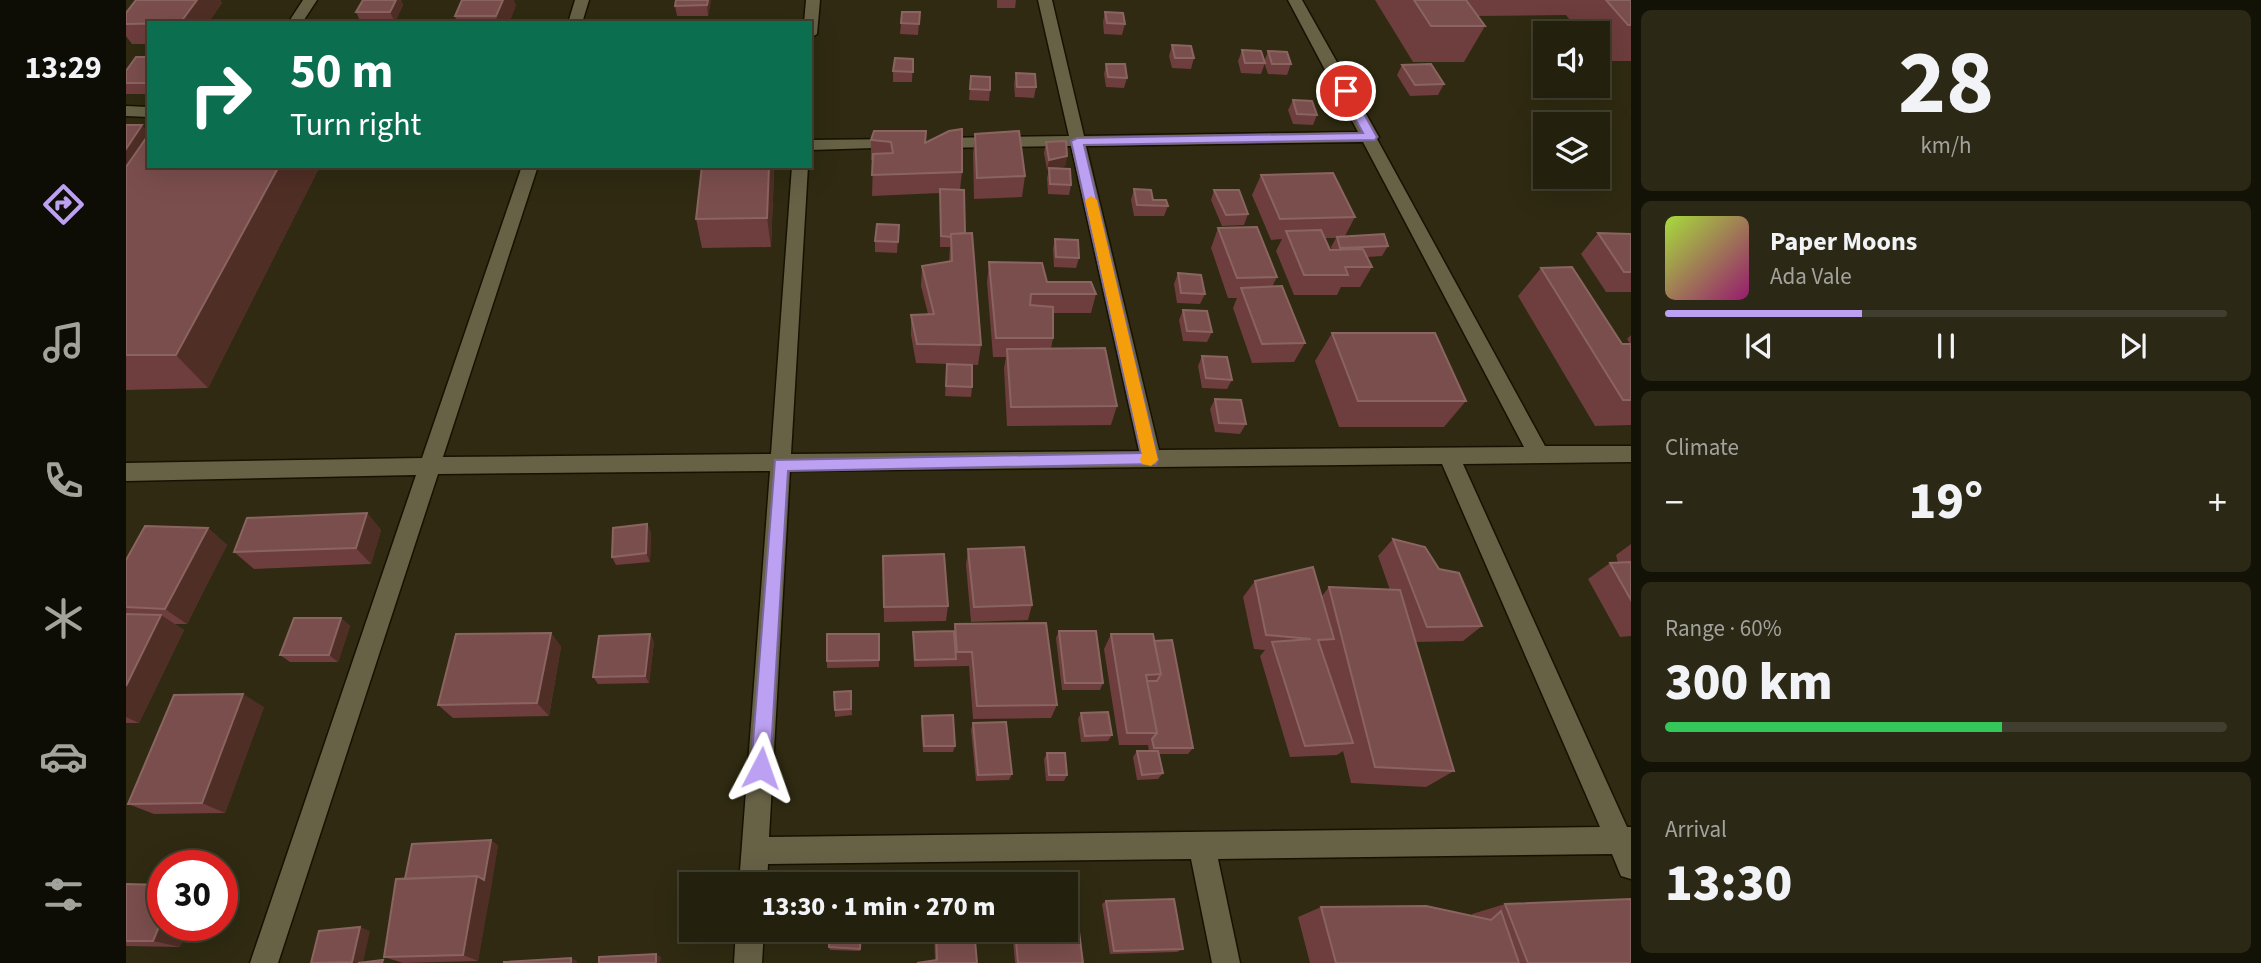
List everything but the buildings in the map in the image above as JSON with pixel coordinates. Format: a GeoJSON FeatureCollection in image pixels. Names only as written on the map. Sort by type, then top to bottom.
{"type":"FeatureCollection","features":[{"type":"Feature","properties":{"kind":"street"},"geometry":{"type":"LineString","coordinates":[[296,21],[310,0]]}},
{"type":"Feature","properties":{"kind":"street"},"geometry":{"type":"LineString","coordinates":[[577,21],[582,0]]}},
{"type":"Feature","properties":{"kind":"street"},"geometry":{"type":"LineString","coordinates":[[811,21],[813,0]]}},
{"type":"Feature","properties":{"kind":"street"},"geometry":{"type":"LineString","coordinates":[[1045,0],[1151,460]]}},
{"type":"Feature","properties":{"kind":"street"},"geometry":{"type":"LineString","coordinates":[[1295,0],[1371,137],[1539,455]]}},
{"type":"Feature","properties":{"kind":"street"},"geometry":{"type":"LineString","coordinates":[[126,111],[147,112]]}},
{"type":"Feature","properties":{"kind":"street"},"geometry":{"type":"LineString","coordinates":[[812,145],[1371,137]]}},
{"type":"Feature","properties":{"kind":"street"},"geometry":{"type":"LineString","coordinates":[[264,963],[529,168]]}},
{"type":"Feature","properties":{"kind":"street"},"geometry":{"type":"LineString","coordinates":[[754,872],[800,168]]}},
{"type":"Feature","properties":{"kind":"street"},"geometry":{"type":"LineString","coordinates":[[126,472],[431,466],[1631,454]]}},
{"type":"Feature","properties":{"kind":"street"},"geometry":{"type":"LineString","coordinates":[[1449,456],[1625,841],[1631,866]]}},
{"type":"Feature","properties":{"kind":"street"},"geometry":{"type":"LineString","coordinates":[[755,851],[1625,841]]}},
{"type":"Feature","properties":{"kind":"street"},"geometry":{"type":"LineString","coordinates":[[1202,846],[1226,963]]}},
{"type":"Feature","properties":{"kind":"street"},"geometry":{"type":"LineString","coordinates":[[748,963],[749,942]]}},
{"type":"Feature","properties":{"kind":"slow traffic"},"geometry":{"type":"LineString","coordinates":[[1091,200],[1151,460],[1147,460]]}},
{"type":"Feature","properties":{"kind":"route"},"geometry":{"type":"LineString","coordinates":[[761,768],[781,464],[1151,460],[1077,141],[1371,137],[1346,91]]}}]}
